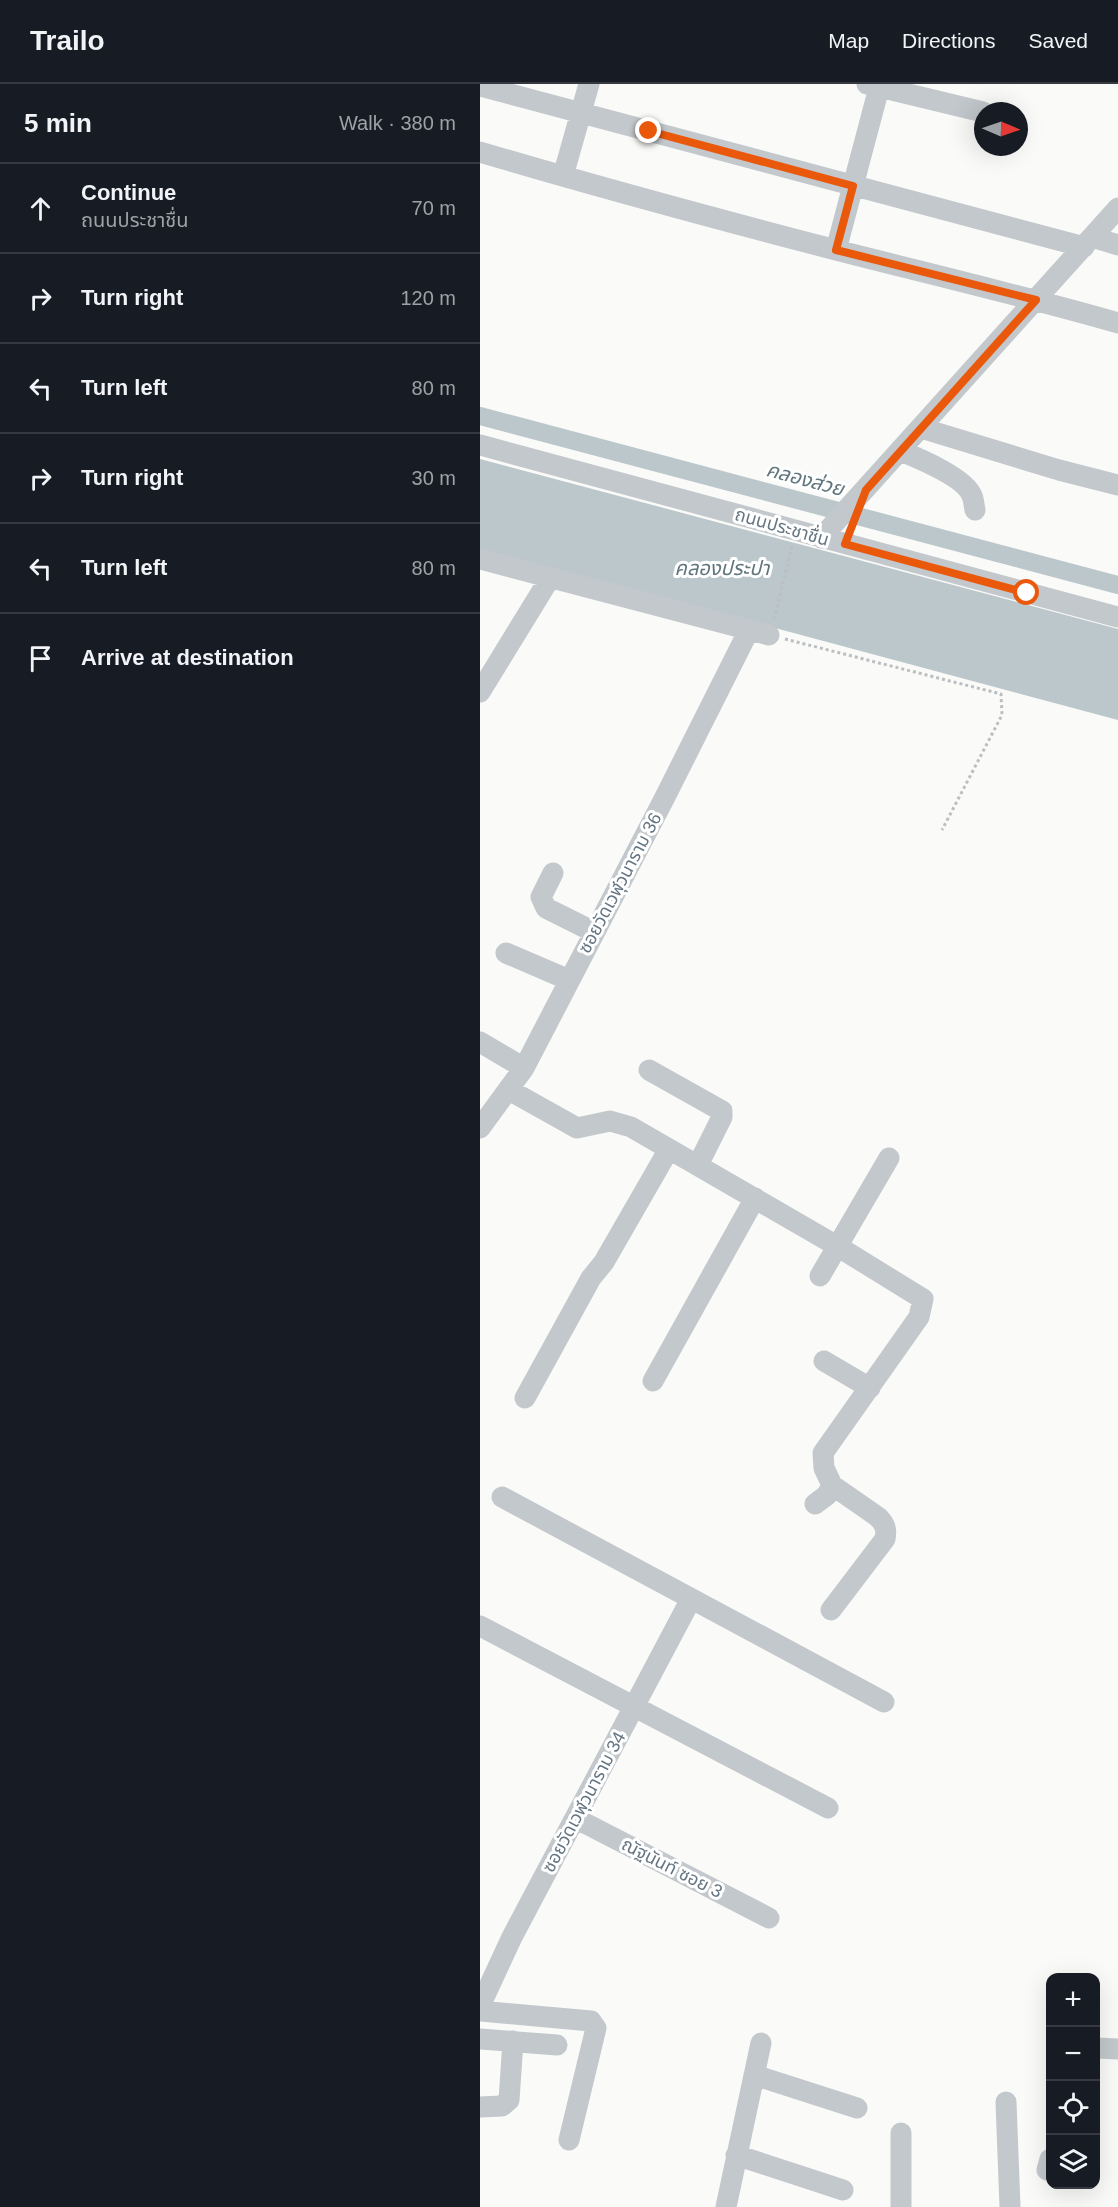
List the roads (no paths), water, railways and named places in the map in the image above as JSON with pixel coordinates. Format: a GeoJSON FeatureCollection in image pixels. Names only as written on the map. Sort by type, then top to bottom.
{"type":"FeatureCollection","features":[{"type":"Feature","properties":{"kind":"street"},"geometry":{"type":"LineString","coordinates":[[563,176],[589,84]]}},
{"type":"Feature","properties":{"kind":"street"},"geometry":{"type":"LineString","coordinates":[[836,250],[853,186],[875,85],[974,110]]}},
{"type":"Feature","properties":{"kind":"street"},"geometry":{"type":"LineString","coordinates":[[480,86],[853,186],[1088,242],[1118,245]]}},
{"type":"Feature","properties":{"kind":"street"},"geometry":{"type":"LineString","coordinates":[[480,152],[836,250],[1118,323]]}},
{"type":"Feature","properties":{"kind":"street"},"geometry":{"type":"LineString","coordinates":[[821,538],[1118,208]]}},
{"type":"Feature","properties":{"kind":"street"},"geometry":{"type":"LineString","coordinates":[[921,428],[1059,470],[1118,485]]}},
{"type":"Feature","properties":{"kind":"street","name":"ถนนประชาชื่น"},"geometry":{"type":"LineString","coordinates":[[480,445],[1118,617]]}},
{"type":"Feature","properties":{"kind":"street"},"geometry":{"type":"LineString","coordinates":[[900,451],[927,461],[954,478],[972,494],[975,510]]}},
{"type":"Feature","properties":{"kind":"street"},"geometry":{"type":"LineString","coordinates":[[845,544],[866,490]]}},
{"type":"Feature","properties":{"kind":"street"},"geometry":{"type":"LineString","coordinates":[[480,559],[550,578],[480,692]]}},
{"type":"Feature","properties":{"kind":"street","name":"ซอยวัดเวฬุวนาราม 36"},"geometry":{"type":"LineString","coordinates":[[481,1126],[524,1068],[670,788],[764,629],[550,578]]}},
{"type":"Feature","properties":{"kind":"street"},"geometry":{"type":"LineString","coordinates":[[553,873],[542,897],[546,908],[594,932]]}},
{"type":"Feature","properties":{"kind":"street"},"geometry":{"type":"LineString","coordinates":[[506,953],[569,980]]}},
{"type":"Feature","properties":{"kind":"street"},"geometry":{"type":"LineString","coordinates":[[480,1042],[524,1068]]}},
{"type":"Feature","properties":{"kind":"street"},"geometry":{"type":"LineString","coordinates":[[649,1070],[722,1111],[722,1117],[698,1165]]}},
{"type":"Feature","properties":{"kind":"street"},"geometry":{"type":"LineString","coordinates":[[509,1090],[577,1128],[610,1121],[631,1127],[906,1286],[923,1299],[919,1317],[823,1453],[824,1468],[832,1485],[878,1516],[883,1521],[886,1533],[885,1539],[831,1610]]}},
{"type":"Feature","properties":{"kind":"street"},"geometry":{"type":"LineString","coordinates":[[525,1398],[591,1278],[604,1262],[669,1149]]}},
{"type":"Feature","properties":{"kind":"street"},"geometry":{"type":"LineString","coordinates":[[820,1276],[889,1158]]}},
{"type":"Feature","properties":{"kind":"street"},"geometry":{"type":"LineString","coordinates":[[653,1381],[755,1198]]}},
{"type":"Feature","properties":{"kind":"street"},"geometry":{"type":"LineString","coordinates":[[824,1361],[870,1388]]}},
{"type":"Feature","properties":{"kind":"street"},"geometry":{"type":"LineString","coordinates":[[815,1504],[827,1495],[832,1485]]}},
{"type":"Feature","properties":{"kind":"street"},"geometry":{"type":"LineString","coordinates":[[502,1497],[884,1702]]}},
{"type":"Feature","properties":{"kind":"street","name":"ซอยวัดเวฬุวนาราม 34"},"geometry":{"type":"LineString","coordinates":[[480,2007],[512,1937],[691,1599]]}},
{"type":"Feature","properties":{"kind":"street"},"geometry":{"type":"LineString","coordinates":[[480,1626],[828,1808]]}},
{"type":"Feature","properties":{"kind":"street","name":"ณัฐนันท์ ซอย 3"},"geometry":{"type":"LineString","coordinates":[[574,1818],[769,1918]]}},
{"type":"Feature","properties":{"kind":"street"},"geometry":{"type":"LineString","coordinates":[[480,2011],[581,2019],[591,2021],[596,2028],[569,2140]]}},
{"type":"Feature","properties":{"kind":"street"},"geometry":{"type":"LineString","coordinates":[[480,2039],[557,2045]]}},
{"type":"Feature","properties":{"kind":"street"},"geometry":{"type":"LineString","coordinates":[[480,2107],[501,2106],[509,2100],[513,2042]]}},
{"type":"Feature","properties":{"kind":"street"},"geometry":{"type":"LineString","coordinates":[[726,2207],[761,2043]]}},
{"type":"Feature","properties":{"kind":"street"},"geometry":{"type":"LineString","coordinates":[[1100,2048],[1118,2049]]}},
{"type":"Feature","properties":{"kind":"street"},"geometry":{"type":"LineString","coordinates":[[754,2075],[857,2108]]}},
{"type":"Feature","properties":{"kind":"street"},"geometry":{"type":"LineString","coordinates":[[1006,2102],[1010,2207]]}},
{"type":"Feature","properties":{"kind":"street"},"geometry":{"type":"LineString","coordinates":[[901,2133],[901,2207]]}},
{"type":"Feature","properties":{"kind":"street"},"geometry":{"type":"LineString","coordinates":[[736,2155],[843,2190]]}},
{"type":"Feature","properties":{"kind":"water","name":"คลองประปา"},"geometry":{"type":"Polygon","coordinates":[[[480,459],[1118,629],[1118,720],[480,549],[480,459]]]}},
{"type":"Feature","properties":{"kind":"waterway","name":"คลองส่วย"},"geometry":{"type":"LineString","coordinates":[[480,416],[1118,585]]}}]}
